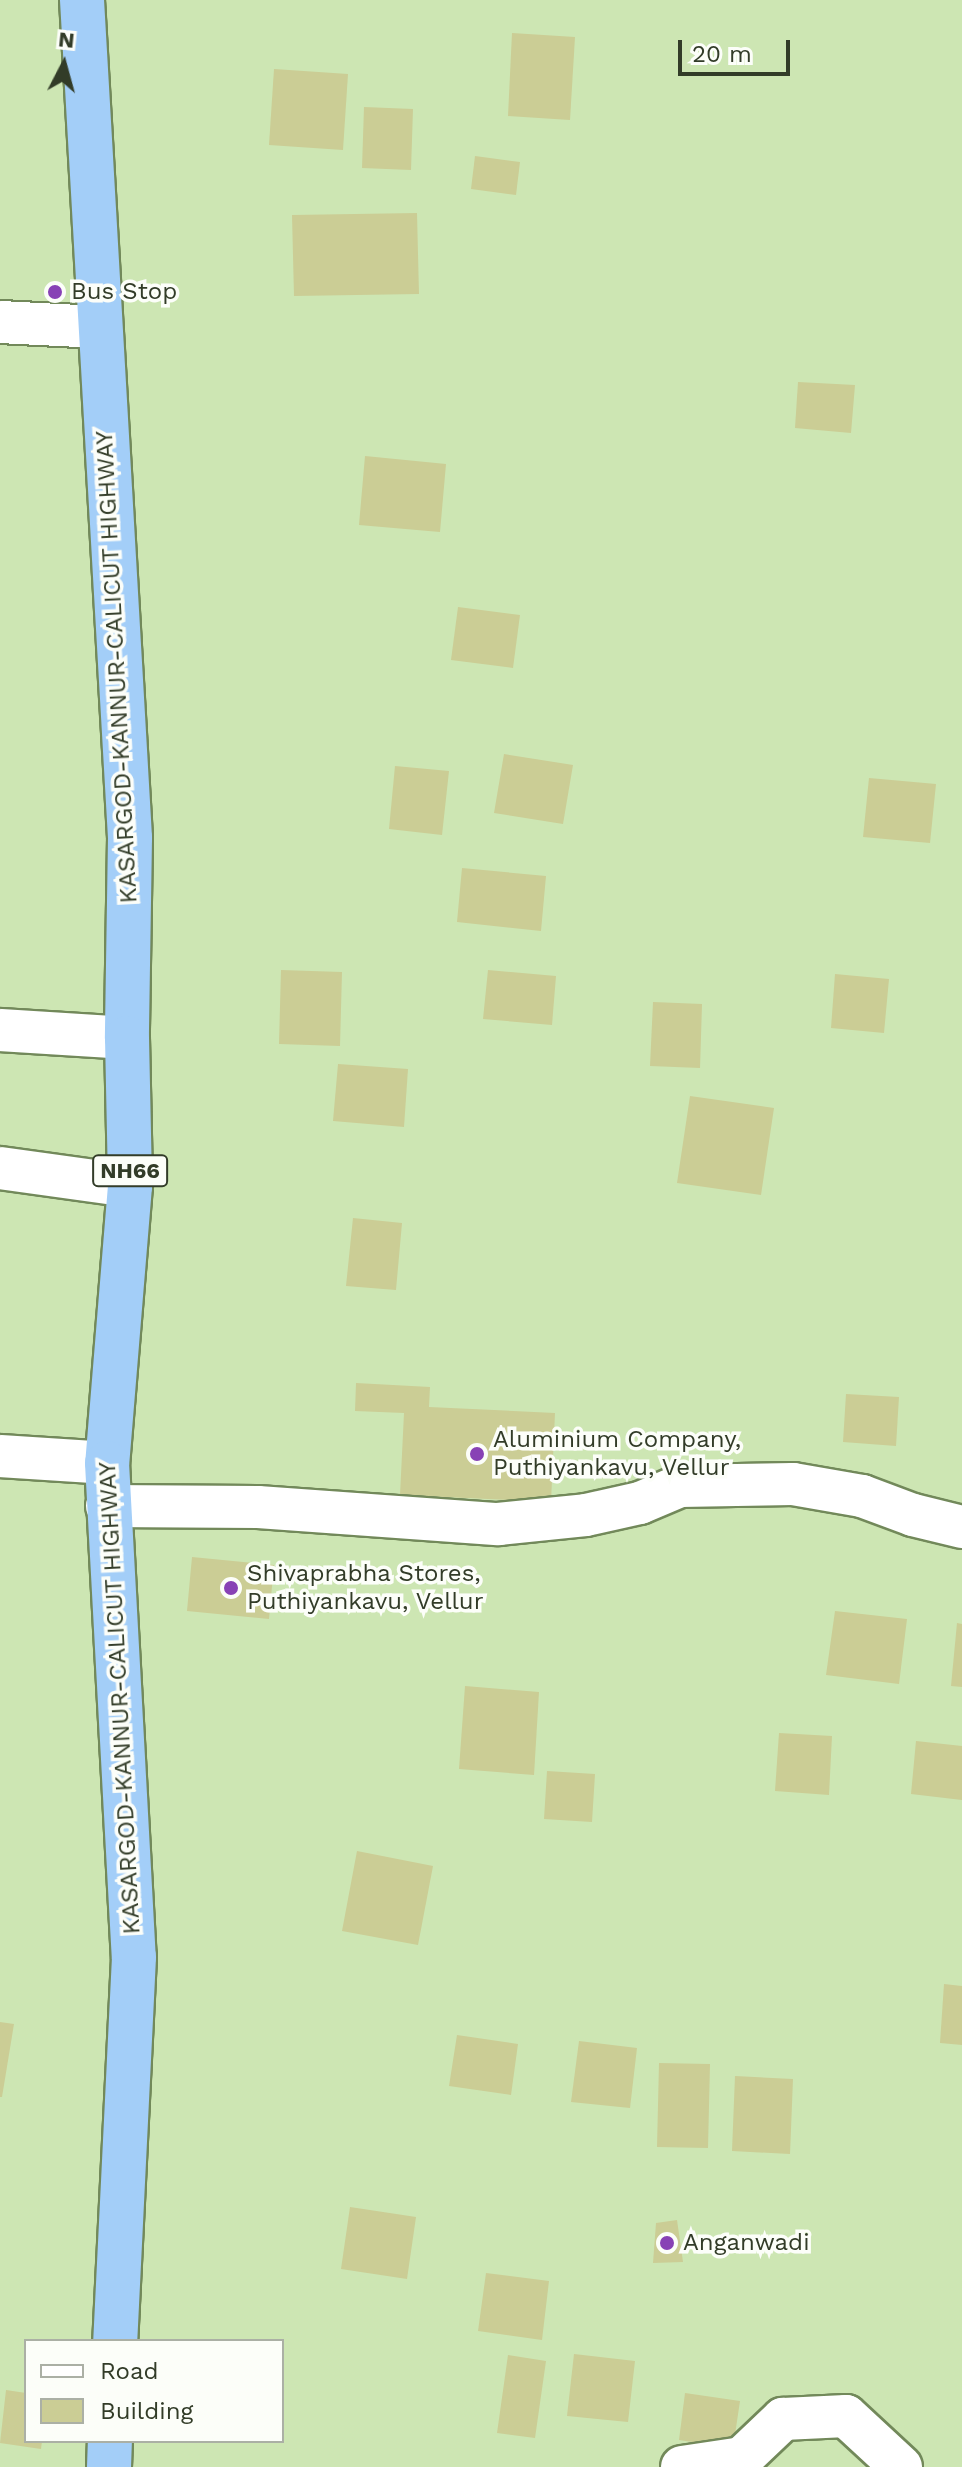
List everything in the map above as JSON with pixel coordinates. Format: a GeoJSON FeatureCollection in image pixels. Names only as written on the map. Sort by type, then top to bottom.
{"type":"FeatureCollection","features":[{"type":"Feature","properties":{"kind":"highway","name":"KASARGOD-KANNUR-CALICUT HIGHWAY"},"geometry":{"type":"LineString","coordinates":[[82,0],[130,838],[127,1038],[130,1186],[107,1463],[134,1957],[115,2339]]}},
{"type":"Feature","properties":{"kind":"highway"},"geometry":{"type":"LineString","coordinates":[[109,2467],[110,2443]]}},
{"type":"Feature","properties":{"kind":"street"},"geometry":{"type":"LineString","coordinates":[[0,322],[99,327]]}},
{"type":"Feature","properties":{"kind":"street"},"geometry":{"type":"LineString","coordinates":[[0,1030],[127,1038]]}},
{"type":"Feature","properties":{"kind":"street"},"geometry":{"type":"LineString","coordinates":[[0,1168],[130,1186]]}},
{"type":"Feature","properties":{"kind":"street"},"geometry":{"type":"LineString","coordinates":[[0,1456],[107,1463]]}},
{"type":"Feature","properties":{"kind":"street"},"geometry":{"type":"LineString","coordinates":[[107,1506],[258,1507],[498,1524],[586,1515],[640,1503],[680,1486],[793,1484],[862,1496],[913,1515],[962,1527]]}},
{"type":"Feature","properties":{"kind":"street"},"geometry":{"type":"LineString","coordinates":[[682,2467],[742,2458],[783,2419],[846,2416],[901,2467]]}},
{"type":"Feature","properties":{"kind":"building"},"geometry":{"type":"Polygon","coordinates":[[[512,33],[575,37],[570,120],[508,116],[512,33]]]}},
{"type":"Feature","properties":{"kind":"building"},"geometry":{"type":"Polygon","coordinates":[[[274,69],[348,74],[343,150],[269,145],[274,69]]]}},
{"type":"Feature","properties":{"kind":"building"},"geometry":{"type":"Polygon","coordinates":[[[364,107],[413,109],[411,170],[362,168],[364,107]]]}},
{"type":"Feature","properties":{"kind":"building"},"geometry":{"type":"Polygon","coordinates":[[[475,156],[520,162],[516,195],[471,189],[475,156]]]}},
{"type":"Feature","properties":{"kind":"building"},"geometry":{"type":"Polygon","coordinates":[[[417,213],[419,294],[294,296],[292,215],[417,213]]]}},
{"type":"Feature","properties":{"kind":"building"},"geometry":{"type":"Polygon","coordinates":[[[798,382],[855,385],[851,433],[795,428],[798,382]]]}},
{"type":"Feature","properties":{"kind":"building"},"geometry":{"type":"Polygon","coordinates":[[[365,456],[446,464],[440,532],[359,525],[365,456]]]}},
{"type":"Feature","properties":{"kind":"building"},"geometry":{"type":"Polygon","coordinates":[[[458,607],[520,615],[513,668],[451,660],[458,607]]]}},
{"type":"Feature","properties":{"kind":"building"},"geometry":{"type":"Polygon","coordinates":[[[504,754],[573,765],[563,824],[494,813],[504,754]]]}},
{"type":"Feature","properties":{"kind":"building"},"geometry":{"type":"Polygon","coordinates":[[[395,766],[449,771],[442,835],[389,829],[395,766]]]}},
{"type":"Feature","properties":{"kind":"building"},"geometry":{"type":"Polygon","coordinates":[[[869,778],[936,784],[930,843],[863,837],[869,778]]]}},
{"type":"Feature","properties":{"kind":"building"},"geometry":{"type":"Polygon","coordinates":[[[462,868],[546,876],[541,931],[457,922],[462,868]]]}},
{"type":"Feature","properties":{"kind":"building"},"geometry":{"type":"Polygon","coordinates":[[[281,970],[342,972],[340,1046],[279,1044],[281,970]]]}},
{"type":"Feature","properties":{"kind":"building"},"geometry":{"type":"Polygon","coordinates":[[[488,970],[556,976],[552,1025],[483,1019],[488,970]]]}},
{"type":"Feature","properties":{"kind":"building"},"geometry":{"type":"Polygon","coordinates":[[[835,974],[889,979],[884,1033],[831,1028],[835,974]]]}},
{"type":"Feature","properties":{"kind":"building"},"geometry":{"type":"Polygon","coordinates":[[[653,1002],[702,1004],[700,1068],[650,1066],[653,1002]]]}},
{"type":"Feature","properties":{"kind":"building"},"geometry":{"type":"Polygon","coordinates":[[[338,1064],[408,1069],[404,1127],[333,1121],[338,1064]]]}},
{"type":"Feature","properties":{"kind":"building"},"geometry":{"type":"Polygon","coordinates":[[[690,1096],[774,1108],[761,1195],[677,1183],[690,1096]]]}},
{"type":"Feature","properties":{"kind":"building"},"geometry":{"type":"Polygon","coordinates":[[[353,1218],[402,1223],[396,1290],[346,1286],[353,1218]]]}},
{"type":"Feature","properties":{"kind":"building","name":"Aluminium Company, Puthiyankavu, Vellur"},"geometry":{"type":"Polygon","coordinates":[[[356,1383],[430,1387],[429,1407],[555,1413],[551,1502],[400,1495],[404,1413],[355,1411],[356,1383]]]}},
{"type":"Feature","properties":{"kind":"building"},"geometry":{"type":"Polygon","coordinates":[[[846,1394],[899,1397],[896,1446],[843,1442],[846,1394]]]}},
{"type":"Feature","properties":{"kind":"building","name":"Shivaprabha Stores, Puthiyankavu, Vellur"},"geometry":{"type":"Polygon","coordinates":[[[192,1557],[274,1565],[269,1619],[187,1611],[192,1557]]]}},
{"type":"Feature","properties":{"kind":"building"},"geometry":{"type":"Polygon","coordinates":[[[835,1611],[907,1619],[899,1684],[826,1675],[835,1611]]]}},
{"type":"Feature","properties":{"kind":"building"},"geometry":{"type":"Polygon","coordinates":[[[957,1623],[962,1624],[962,1687],[951,1686],[957,1623]]]}},
{"type":"Feature","properties":{"kind":"building"},"geometry":{"type":"Polygon","coordinates":[[[465,1686],[539,1692],[534,1775],[459,1769],[465,1686]]]}},
{"type":"Feature","properties":{"kind":"building"},"geometry":{"type":"Polygon","coordinates":[[[779,1733],[832,1736],[829,1795],[775,1791],[779,1733]]]}},
{"type":"Feature","properties":{"kind":"building"},"geometry":{"type":"Polygon","coordinates":[[[916,1741],[962,1746],[962,1800],[911,1794],[916,1741]]]}},
{"type":"Feature","properties":{"kind":"building"},"geometry":{"type":"Polygon","coordinates":[[[547,1771],[595,1774],[592,1822],[544,1819],[547,1771]]]}},
{"type":"Feature","properties":{"kind":"building"},"geometry":{"type":"Polygon","coordinates":[[[357,1851],[433,1866],[418,1945],[342,1931],[357,1851]]]}},
{"type":"Feature","properties":{"kind":"building"},"geometry":{"type":"Polygon","coordinates":[[[944,1984],[962,1986],[962,2045],[940,2043],[944,1984]]]}},
{"type":"Feature","properties":{"kind":"building"},"geometry":{"type":"Polygon","coordinates":[[[0,2022],[14,2024],[2,2097],[0,2097],[0,2022]]]}},
{"type":"Feature","properties":{"kind":"building"},"geometry":{"type":"Polygon","coordinates":[[[457,2035],[518,2044],[511,2095],[449,2086],[457,2035]]]}},
{"type":"Feature","properties":{"kind":"building"},"geometry":{"type":"Polygon","coordinates":[[[579,2041],[637,2048],[630,2108],[571,2102],[579,2041]]]}},
{"type":"Feature","properties":{"kind":"building"},"geometry":{"type":"Polygon","coordinates":[[[659,2063],[710,2064],[708,2148],[657,2147],[659,2063]]]}},
{"type":"Feature","properties":{"kind":"building"},"geometry":{"type":"Polygon","coordinates":[[[735,2076],[793,2079],[790,2154],[732,2151],[735,2076]]]}},
{"type":"Feature","properties":{"kind":"building"},"geometry":{"type":"Polygon","coordinates":[[[350,2207],[416,2217],[407,2279],[341,2269],[350,2207]]]}},
{"type":"Feature","properties":{"kind":"building","name":"Anganwadi"},"geometry":{"type":"Polygon","coordinates":[[[677,2220],[683,2262],[653,2263],[656,2223],[677,2220]]]}},
{"type":"Feature","properties":{"kind":"building"},"geometry":{"type":"Polygon","coordinates":[[[486,2273],[549,2281],[542,2340],[478,2331],[486,2273]]]}},
{"type":"Feature","properties":{"kind":"building"},"geometry":{"type":"Polygon","coordinates":[[[574,2354],[635,2361],[628,2422],[567,2416],[574,2354]]]}},
{"type":"Feature","properties":{"kind":"building"},"geometry":{"type":"Polygon","coordinates":[[[508,2355],[546,2361],[535,2438],[497,2433],[508,2355]]]}},
{"type":"Feature","properties":{"kind":"building"},"geometry":{"type":"Polygon","coordinates":[[[6,2390],[24,2393],[24,2443],[42,2443],[41,2449],[0,2443],[6,2390]]]}},
{"type":"Feature","properties":{"kind":"building"},"geometry":{"type":"Polygon","coordinates":[[[685,2393],[740,2401],[733,2448],[679,2440],[685,2393]]]}},
{"type":"Feature","properties":{"kind":"place","name":"Bus Stop"},"geometry":{"type":"Point","coordinates":[55,292]}},
{"type":"Feature","properties":{"kind":"place","name":"Aluminium Company, Puthiyankavu, Vellur"},"geometry":{"type":"Point","coordinates":[477,1454]}},
{"type":"Feature","properties":{"kind":"place","name":"Shivaprabha Stores, Puthiyankavu, Vellur"},"geometry":{"type":"Point","coordinates":[231,1588]}},
{"type":"Feature","properties":{"kind":"place","name":"Anganwadi"},"geometry":{"type":"Point","coordinates":[667,2243]}}]}
